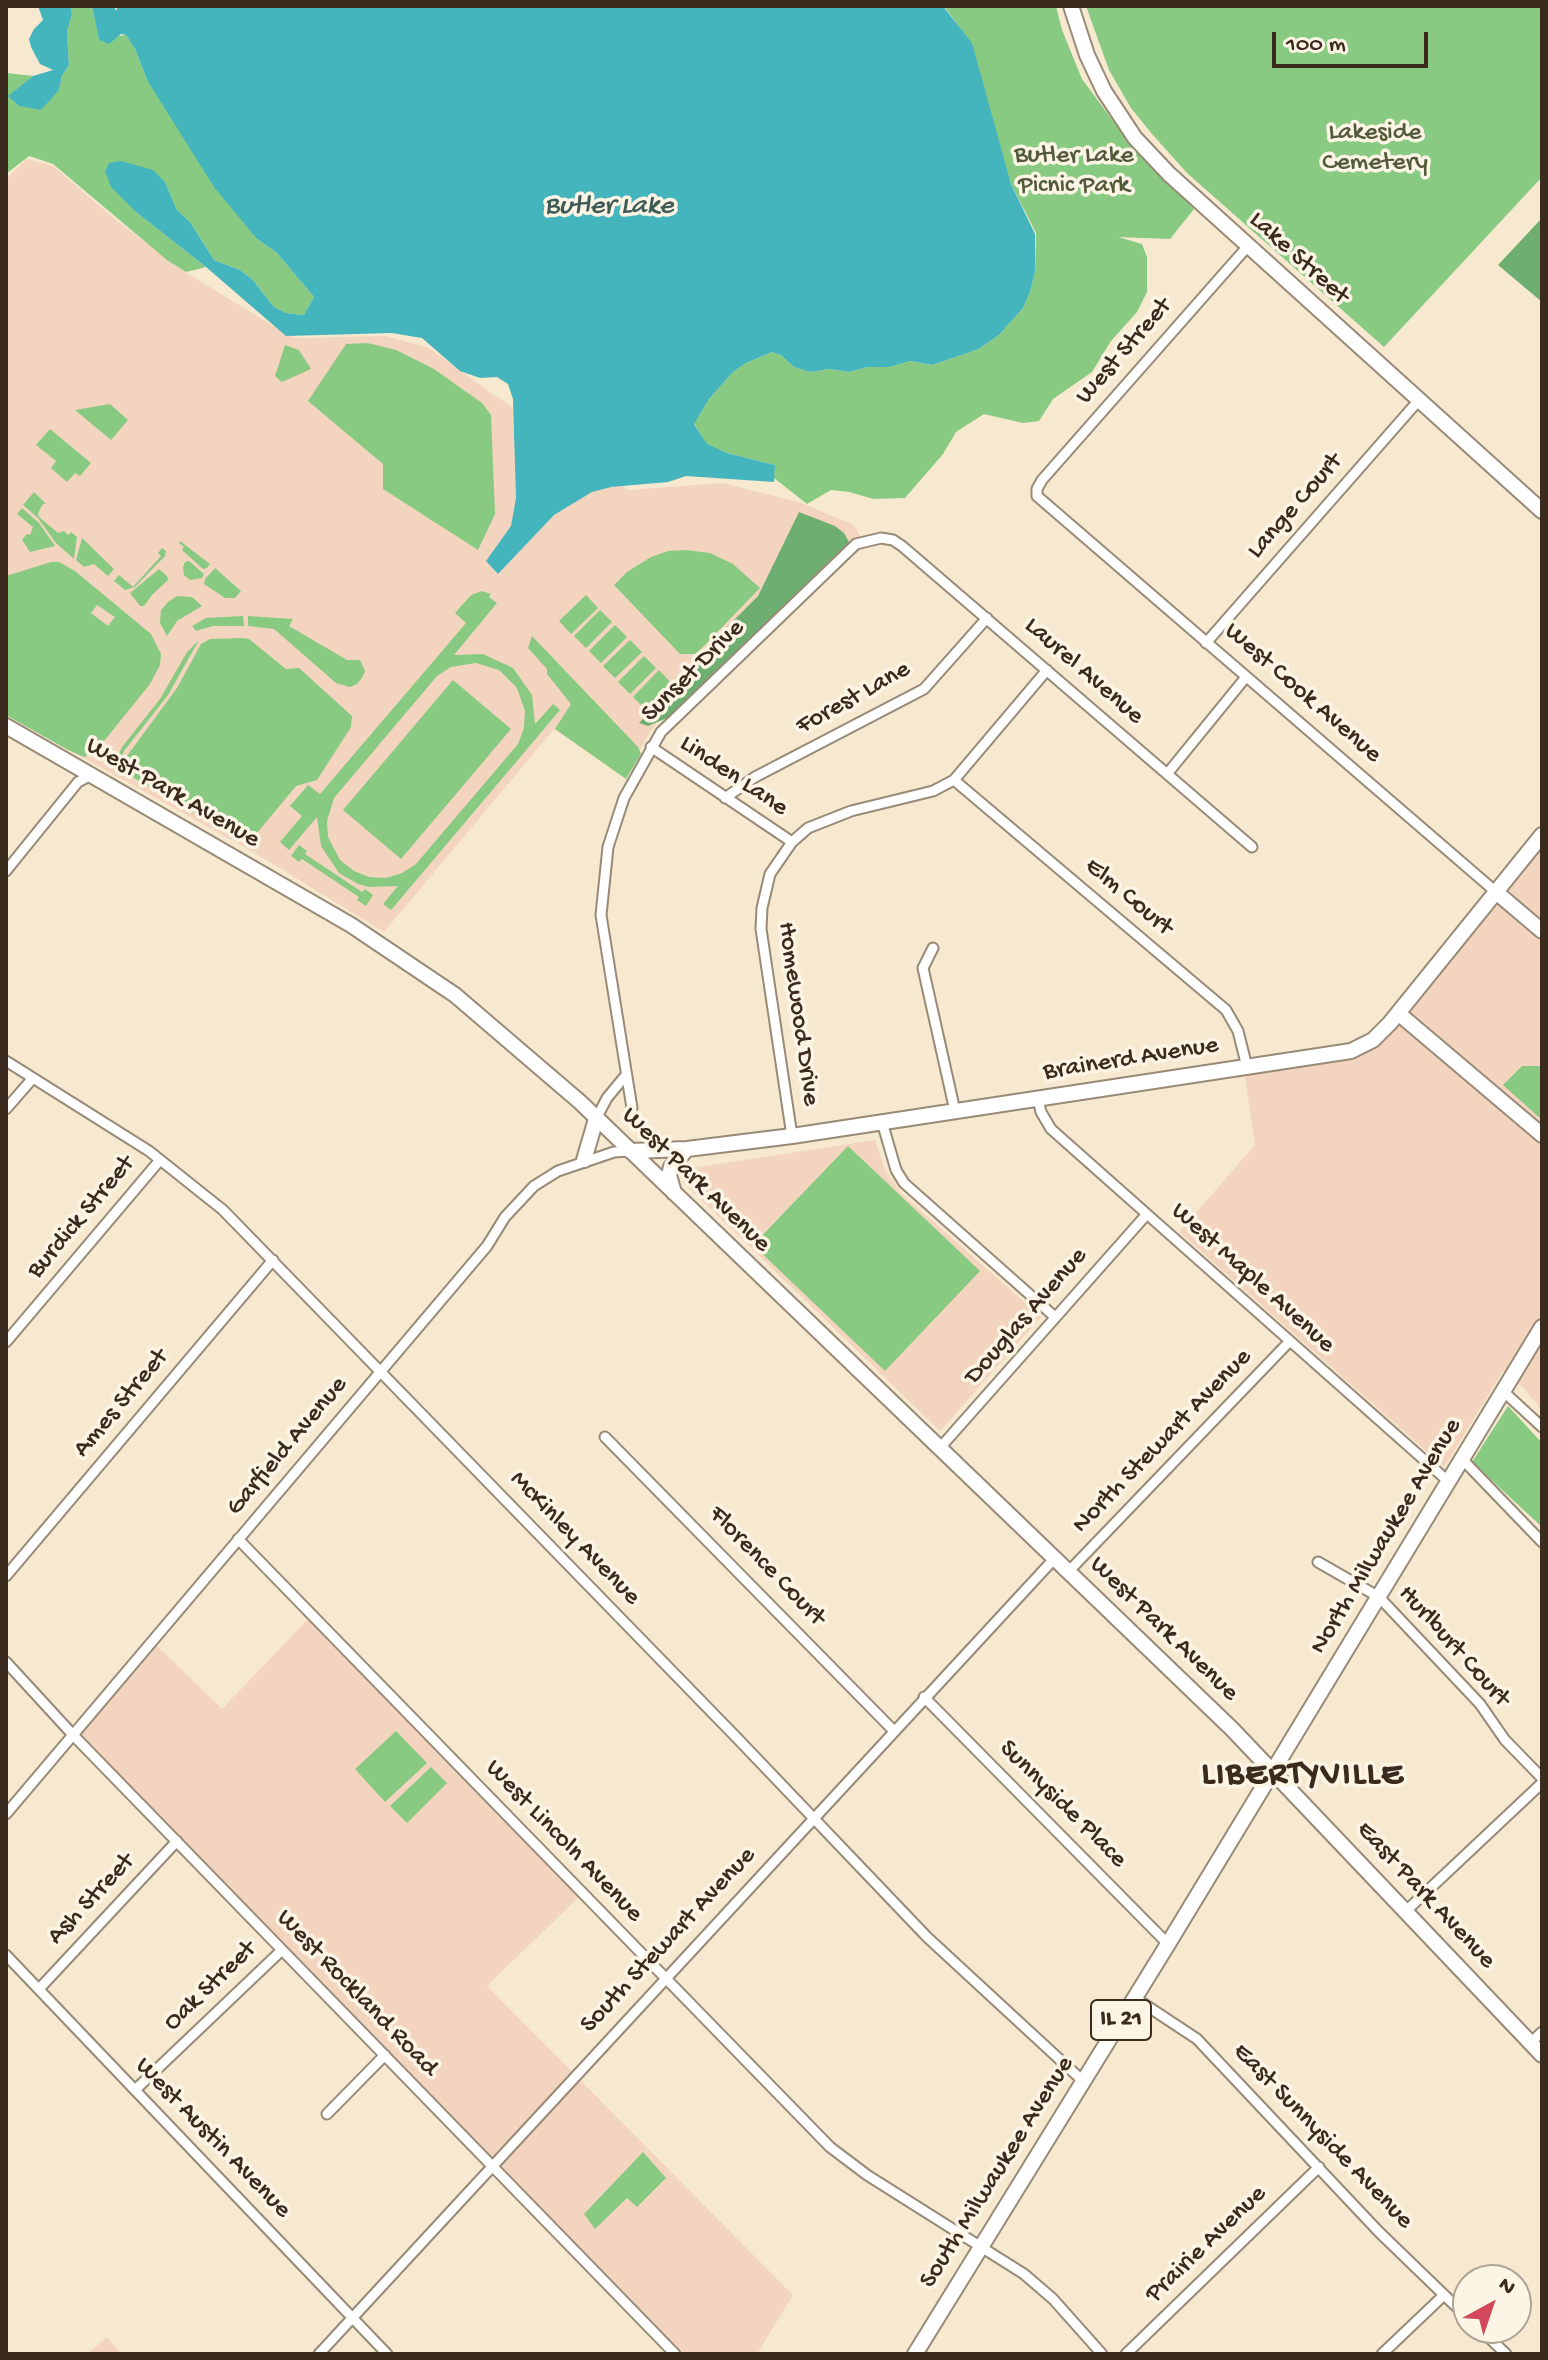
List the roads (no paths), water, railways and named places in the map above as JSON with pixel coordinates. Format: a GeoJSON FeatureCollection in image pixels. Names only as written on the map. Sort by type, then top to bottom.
{"type":"FeatureCollection","features":[{"type":"Feature","properties":{"kind":"main road","name":"Lake Street"},"geometry":{"type":"LineString","coordinates":[[1071,6],[1087,55],[1104,91],[1135,138],[1169,174],[1542,511]]}},
{"type":"Feature","properties":{"kind":"main road","name":"West Park Avenue"},"geometry":{"type":"LineString","coordinates":[[6,726],[351,925],[455,995],[580,1102],[1232,1729],[1273,1772]]}},
{"type":"Feature","properties":{"kind":"main road","name":"Brainerd Avenue"},"geometry":{"type":"LineString","coordinates":[[630,1151],[687,1149],[792,1136],[1351,1051],[1373,1040],[1398,1013],[1542,835]]}},
{"type":"Feature","properties":{"kind":"main road","name":"West Cook Avenue"},"geometry":{"type":"LineString","coordinates":[[1496,892],[1542,931]]}},
{"type":"Feature","properties":{"kind":"main road"},"geometry":{"type":"LineString","coordinates":[[1398,1013],[1542,1135]]}},
{"type":"Feature","properties":{"kind":"main road"},"geometry":{"type":"LineString","coordinates":[[584,1160],[596,1119]]}},
{"type":"Feature","properties":{"kind":"main road"},"geometry":{"type":"LineString","coordinates":[[674,1194],[669,1175],[671,1167],[687,1149]]}},
{"type":"Feature","properties":{"kind":"main road","name":"North Milwaukee Avenue"},"geometry":{"type":"LineString","coordinates":[[1273,1772],[1542,1327]]}},
{"type":"Feature","properties":{"kind":"main road","name":"East Park Avenue"},"geometry":{"type":"LineString","coordinates":[[1273,1772],[1542,2055]]}},
{"type":"Feature","properties":{"kind":"main road","name":"South Milwaukee Avenue"},"geometry":{"type":"LineString","coordinates":[[915,2354],[1273,1772]]}},
{"type":"Feature","properties":{"kind":"street","name":"West Street"},"geometry":{"type":"LineString","coordinates":[[1037,489],[1248,246]]}},
{"type":"Feature","properties":{"kind":"street","name":"Lange Court"},"geometry":{"type":"LineString","coordinates":[[1206,643],[1419,400]]}},
{"type":"Feature","properties":{"kind":"street","name":"West Cook Avenue"},"geometry":{"type":"LineString","coordinates":[[1037,489],[1040,500],[1496,892]]}},
{"type":"Feature","properties":{"kind":"street","name":"Laurel Avenue"},"geometry":{"type":"LineString","coordinates":[[881,538],[893,540],[902,546],[1252,847]]}},
{"type":"Feature","properties":{"kind":"street","name":"Sunset Drive"},"geometry":{"type":"LineString","coordinates":[[632,1108],[601,915],[604,872],[613,826],[661,732],[856,544],[881,538]]}},
{"type":"Feature","properties":{"kind":"street","name":"Forest Lane"},"geometry":{"type":"LineString","coordinates":[[725,798],[755,777],[924,689],[987,618]]}},
{"type":"Feature","properties":{"kind":"street","name":"Homewood Drive"},"geometry":{"type":"LineString","coordinates":[[792,1136],[761,929],[762,908],[770,874],[792,842],[808,828],[851,811],[933,791],[954,780],[1047,670]]}},
{"type":"Feature","properties":{"kind":"street"},"geometry":{"type":"LineString","coordinates":[[1167,774],[1246,677]]}},
{"type":"Feature","properties":{"kind":"street","name":"Linden Lane"},"geometry":{"type":"LineString","coordinates":[[651,747],[792,842]]}},
{"type":"Feature","properties":{"kind":"street"},"geometry":{"type":"LineString","coordinates":[[6,871],[78,782],[91,775]]}},
{"type":"Feature","properties":{"kind":"street","name":"Elm Court"},"geometry":{"type":"LineString","coordinates":[[954,780],[1226,1010],[1238,1031],[1247,1067]]}},
{"type":"Feature","properties":{"kind":"street"},"geometry":{"type":"LineString","coordinates":[[933,948],[923,968],[955,1111]]}},
{"type":"Feature","properties":{"kind":"street","name":"McKinley Avenue"},"geometry":{"type":"LineString","coordinates":[[6,1061],[160,1160],[223,1210],[927,1937],[1083,2081]]}},
{"type":"Feature","properties":{"kind":"street"},"geometry":{"type":"LineString","coordinates":[[596,1119],[607,1098],[626,1075]]}},
{"type":"Feature","properties":{"kind":"street"},"geometry":{"type":"LineString","coordinates":[[6,1109],[33,1078]]}},
{"type":"Feature","properties":{"kind":"street"},"geometry":{"type":"LineString","coordinates":[[580,1102],[607,1098]]}},
{"type":"Feature","properties":{"kind":"street","name":"West Maple Avenue"},"geometry":{"type":"LineString","coordinates":[[1038,1099],[1041,1112],[1051,1129],[1449,1482]]}},
{"type":"Feature","properties":{"kind":"street"},"geometry":{"type":"LineString","coordinates":[[882,1122],[896,1170],[910,1189],[1055,1317]]}},
{"type":"Feature","properties":{"kind":"street","name":"Garfield Avenue"},"geometry":{"type":"LineString","coordinates":[[6,1814],[487,1246],[505,1217],[534,1186],[584,1160],[630,1151]]}},
{"type":"Feature","properties":{"kind":"street","name":"Burdick Street"},"geometry":{"type":"LineString","coordinates":[[6,1342],[160,1160]]}},
{"type":"Feature","properties":{"kind":"street","name":"Douglas Avenue"},"geometry":{"type":"LineString","coordinates":[[939,1449],[1147,1214]]}},
{"type":"Feature","properties":{"kind":"street","name":"Ames Street"},"geometry":{"type":"LineString","coordinates":[[6,1576],[273,1260]]}},
{"type":"Feature","properties":{"kind":"street","name":"North Stewart Avenue"},"geometry":{"type":"LineString","coordinates":[[1068,1572],[1289,1342]]}},
{"type":"Feature","properties":{"kind":"street"},"geometry":{"type":"LineString","coordinates":[[1503,1391],[1542,1427]]}},
{"type":"Feature","properties":{"kind":"street","name":"Florence Court"},"geometry":{"type":"LineString","coordinates":[[605,1437],[893,1730]]}},
{"type":"Feature","properties":{"kind":"street"},"geometry":{"type":"LineString","coordinates":[[1462,1459],[1542,1542]]}},
{"type":"Feature","properties":{"kind":"street","name":"West Lincoln Avenue"},"geometry":{"type":"LineString","coordinates":[[238,1539],[843,2159],[1024,2274],[1053,2299],[1102,2354]]}},
{"type":"Feature","properties":{"kind":"street","name":"South Stewart Avenue"},"geometry":{"type":"LineString","coordinates":[[319,2354],[1054,1559]]}},
{"type":"Feature","properties":{"kind":"street","name":"Hurlburt Court"},"geometry":{"type":"LineString","coordinates":[[1318,1562],[1379,1597],[1480,1704],[1505,1740],[1542,1780]]}},
{"type":"Feature","properties":{"kind":"street","name":"West Rockland Road"},"geometry":{"type":"LineString","coordinates":[[6,1662],[74,1736],[675,2354]]}},
{"type":"Feature","properties":{"kind":"street","name":"Sunnyside Place"},"geometry":{"type":"LineString","coordinates":[[924,1697],[1168,1944]]}},
{"type":"Feature","properties":{"kind":"street"},"geometry":{"type":"LineString","coordinates":[[1406,1911],[1542,1780]]}},
{"type":"Feature","properties":{"kind":"street","name":"Ash Street"},"geometry":{"type":"LineString","coordinates":[[39,1989],[177,1841]]}},
{"type":"Feature","properties":{"kind":"street","name":"Oak Street"},"geometry":{"type":"LineString","coordinates":[[135,2090],[282,1950]]}},
{"type":"Feature","properties":{"kind":"street","name":"West Austin Avenue"},"geometry":{"type":"LineString","coordinates":[[6,1955],[387,2354]]}},
{"type":"Feature","properties":{"kind":"street","name":"East Sunnyside Avenue"},"geometry":{"type":"LineString","coordinates":[[1135,1998],[1197,2039],[1379,2232],[1452,2303]]}},
{"type":"Feature","properties":{"kind":"street"},"geometry":{"type":"LineString","coordinates":[[1530,2043],[1542,2032]]}},
{"type":"Feature","properties":{"kind":"street"},"geometry":{"type":"LineString","coordinates":[[327,2114],[385,2055]]}},
{"type":"Feature","properties":{"kind":"street","name":"Prairie Avenue"},"geometry":{"type":"LineString","coordinates":[[1126,2354],[1319,2167]]}},
{"type":"Feature","properties":{"kind":"street"},"geometry":{"type":"LineString","coordinates":[[1382,2354],[1444,2295]]}},
{"type":"Feature","properties":{"kind":"water"},"geometry":{"type":"Polygon","coordinates":[[[38,6],[71,6],[72,14],[67,32],[69,65],[62,76],[59,90],[41,110],[19,106],[8,96],[33,76],[53,70],[40,64],[29,39],[43,20],[38,6]]]}},
{"type":"Feature","properties":{"kind":"water","name":"Butler Lake"},"geometry":{"type":"Polygon","coordinates":[[[92,6],[114,6],[116,11],[118,6],[943,6],[972,43],[1011,184],[1035,234],[1035,272],[1030,292],[1023,308],[999,335],[979,349],[932,365],[910,361],[849,372],[830,369],[810,372],[794,367],[781,355],[772,352],[746,363],[733,372],[709,399],[694,424],[707,444],[727,453],[775,465],[774,482],[686,476],[668,482],[611,487],[592,492],[554,515],[498,574],[486,561],[511,526],[516,498],[513,399],[508,384],[497,377],[480,378],[460,371],[422,338],[392,333],[286,336],[136,212],[111,187],[105,171],[109,163],[121,161],[153,170],[165,182],[177,210],[190,222],[214,260],[240,270],[252,279],[274,307],[286,313],[304,315],[314,297],[276,252],[257,239],[214,187],[147,80],[126,35],[121,34],[109,44],[99,40],[92,6]]]}},
{"type":"Feature","properties":{"kind":"district","name":"LIBERTYVILLE"},"geometry":{"type":"Point","coordinates":[1303,1777]}},
{"type":"Feature","properties":{"kind":"park label","name":"Lakeside Cemetery"},"geometry":{"type":"Point","coordinates":[1375,149]}},
{"type":"Feature","properties":{"kind":"park label","name":"Butler Lake Picnic Park"},"geometry":{"type":"Point","coordinates":[1074,172]}}]}
